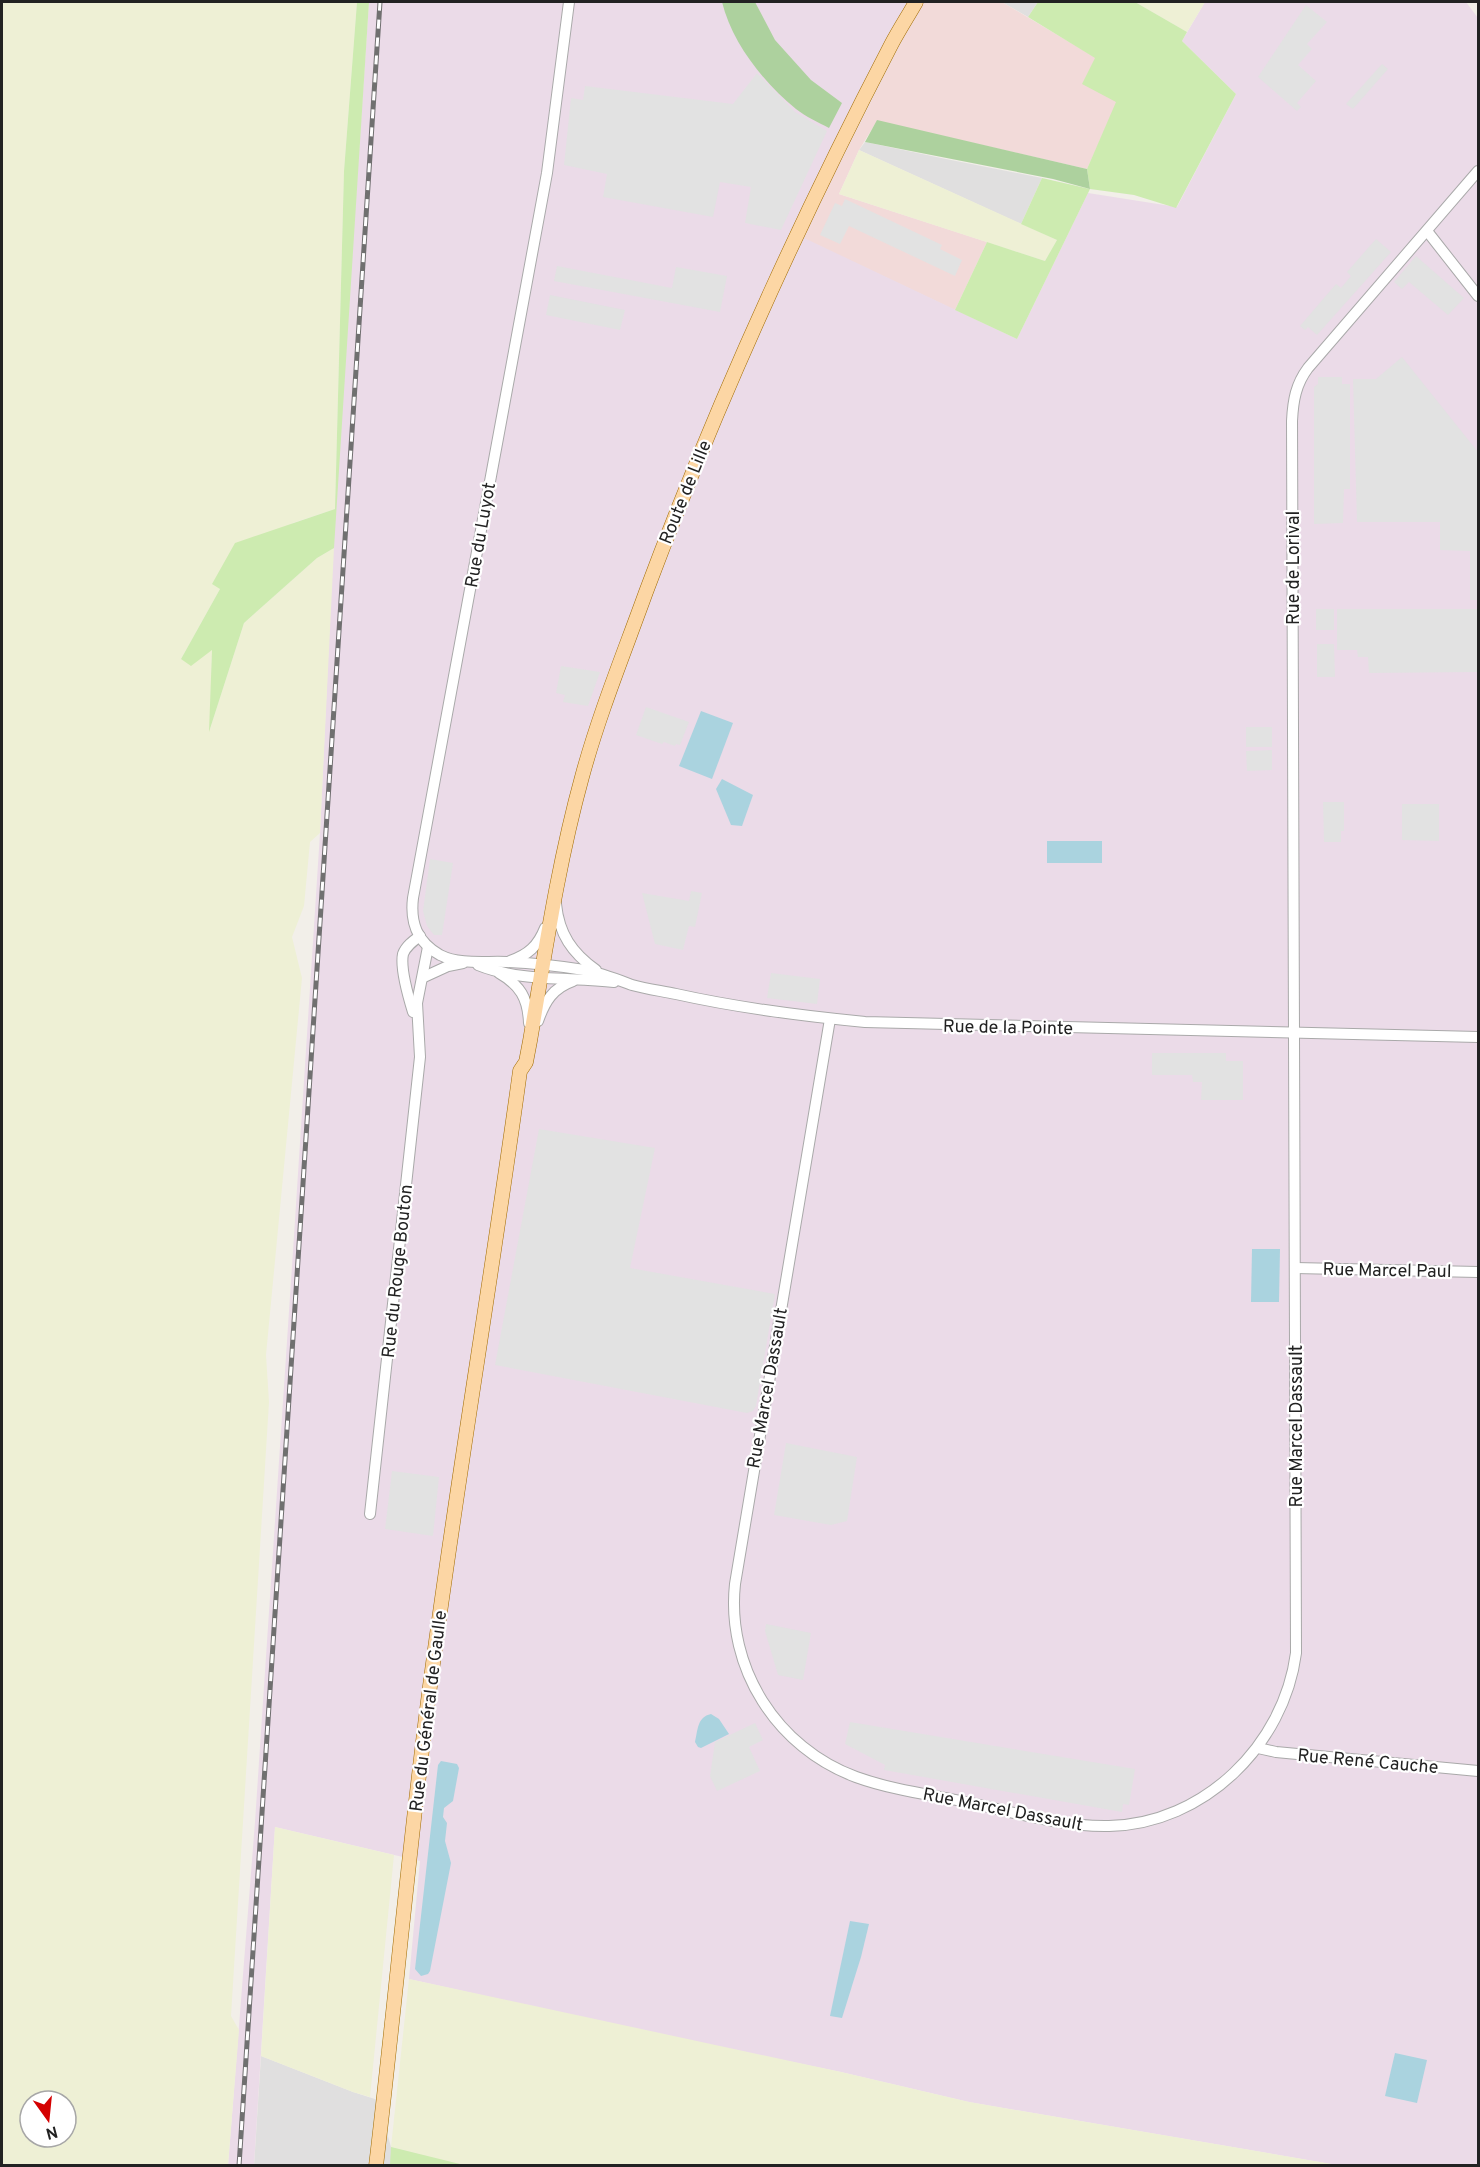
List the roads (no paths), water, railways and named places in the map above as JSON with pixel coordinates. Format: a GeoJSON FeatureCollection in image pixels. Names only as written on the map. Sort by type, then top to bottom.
{"type":"FeatureCollection","features":[{"type":"Feature","properties":{"kind":"main road","name":"Route de Lille"},"geometry":{"type":"LineString","coordinates":[[892,42],[906,2]]}},
{"type":"Feature","properties":{"kind":"main road","name":"Route de Lille"},"geometry":{"type":"LineString","coordinates":[[542,971],[564,846],[588,755],[682,497],[790,249],[892,42],[916,2]]}},
{"type":"Feature","properties":{"kind":"main road","name":"Rue du Général de Gaulle"},"geometry":{"type":"LineString","coordinates":[[376,2166],[430,1683],[494,1258],[499,1241],[529,1068],[526,1062],[542,971]]}},
{"type":"Feature","properties":{"kind":"street","name":"Rue du Luyot"},"geometry":{"type":"LineString","coordinates":[[428,947],[413,921],[413,898],[547,173],[569,2]]}},
{"type":"Feature","properties":{"kind":"street","name":"Rue de Lorival"},"geometry":{"type":"LineString","coordinates":[[1295,1032],[1292,421],[1294,395],[1308,368],[1479,171]]}},
{"type":"Feature","properties":{"kind":"street"},"geometry":{"type":"LineString","coordinates":[[1427,231],[1479,296]]}},
{"type":"Feature","properties":{"kind":"street"},"geometry":{"type":"LineString","coordinates":[[507,962],[522,956],[538,943],[555,896]]}},
{"type":"Feature","properties":{"kind":"street"},"geometry":{"type":"LineString","coordinates":[[555,896],[563,936],[574,951],[598,972]]}},
{"type":"Feature","properties":{"kind":"street"},"geometry":{"type":"LineString","coordinates":[[420,936],[405,951],[403,964],[424,976],[448,966],[471,962],[507,962],[588,980],[632,984]]}},
{"type":"Feature","properties":{"kind":"street"},"geometry":{"type":"LineString","coordinates":[[428,947],[446,957],[497,971],[519,988],[526,998],[530,1041]]}},
{"type":"Feature","properties":{"kind":"street","name":"Rue du Rouge Bouton"},"geometry":{"type":"LineString","coordinates":[[370,1514],[420,1057],[417,997],[424,976],[428,947]]}},
{"type":"Feature","properties":{"kind":"street","name":"Rue du Rouge Bouton"},"geometry":{"type":"LineString","coordinates":[[403,964],[418,1028]]}},
{"type":"Feature","properties":{"kind":"street"},"geometry":{"type":"LineString","coordinates":[[497,971],[542,971]]}},
{"type":"Feature","properties":{"kind":"street","name":"Rue de la Pointe"},"geometry":{"type":"LineString","coordinates":[[542,971],[598,972],[632,984],[756,1009],[830,1019],[910,1024],[1479,1037]]}},
{"type":"Feature","properties":{"kind":"street"},"geometry":{"type":"LineString","coordinates":[[530,1041],[545,1004],[554,991],[568,983],[588,980]]}},
{"type":"Feature","properties":{"kind":"street","name":"Rue Marcel Dassault"},"geometry":{"type":"LineString","coordinates":[[830,1019],[734,1594],[734,1625],[738,1643],[748,1674],[760,1698],[776,1720],[798,1743],[821,1759],[855,1776],[1081,1826],[1128,1824],[1158,1817],[1204,1796],[1228,1779],[1258,1748],[1282,1705],[1293,1670],[1296,1653],[1295,1032]]}},
{"type":"Feature","properties":{"kind":"street","name":"Rue Marcel Paul"},"geometry":{"type":"LineString","coordinates":[[1295,1268],[1479,1272]]}},
{"type":"Feature","properties":{"kind":"street","name":"Rue René Cauche"},"geometry":{"type":"LineString","coordinates":[[1258,1748],[1276,1752],[1479,1771]]}},
{"type":"Feature","properties":{"kind":"water"},"geometry":{"type":"Polygon","coordinates":[[[701,711],[733,723],[712,779],[679,766],[701,711]]]}},
{"type":"Feature","properties":{"kind":"water"},"geometry":{"type":"Polygon","coordinates":[[[722,779],[753,795],[742,826],[731,825],[716,789],[722,779]]]}},
{"type":"Feature","properties":{"kind":"water"},"geometry":{"type":"Polygon","coordinates":[[[1047,841],[1102,841],[1102,863],[1047,863],[1047,841]]]}},
{"type":"Feature","properties":{"kind":"water"},"geometry":{"type":"Polygon","coordinates":[[[1252,1249],[1280,1249],[1279,1302],[1251,1302],[1252,1249]]]}},
{"type":"Feature","properties":{"kind":"water"},"geometry":{"type":"Polygon","coordinates":[[[711,1714],[719,1719],[729,1734],[701,1748],[698,1747],[695,1742],[699,1725],[703,1718],[711,1714]]]}},
{"type":"Feature","properties":{"kind":"water"},"geometry":{"type":"Polygon","coordinates":[[[441,1761],[457,1764],[459,1768],[453,1801],[444,1808],[443,1817],[447,1823],[445,1841],[451,1863],[430,1971],[421,1976],[415,1969],[438,1765],[441,1761]]]}},
{"type":"Feature","properties":{"kind":"water"},"geometry":{"type":"Polygon","coordinates":[[[850,1921],[869,1924],[842,2018],[830,2016],[850,1921]]]}},
{"type":"Feature","properties":{"kind":"water"},"geometry":{"type":"Polygon","coordinates":[[[1395,2053],[1427,2060],[1417,2103],[1385,2096],[1395,2053]]]}},
{"type":"Feature","properties":{"kind":"railway"},"geometry":{"type":"LineString","coordinates":[[239,2166],[380,2]]}}]}
